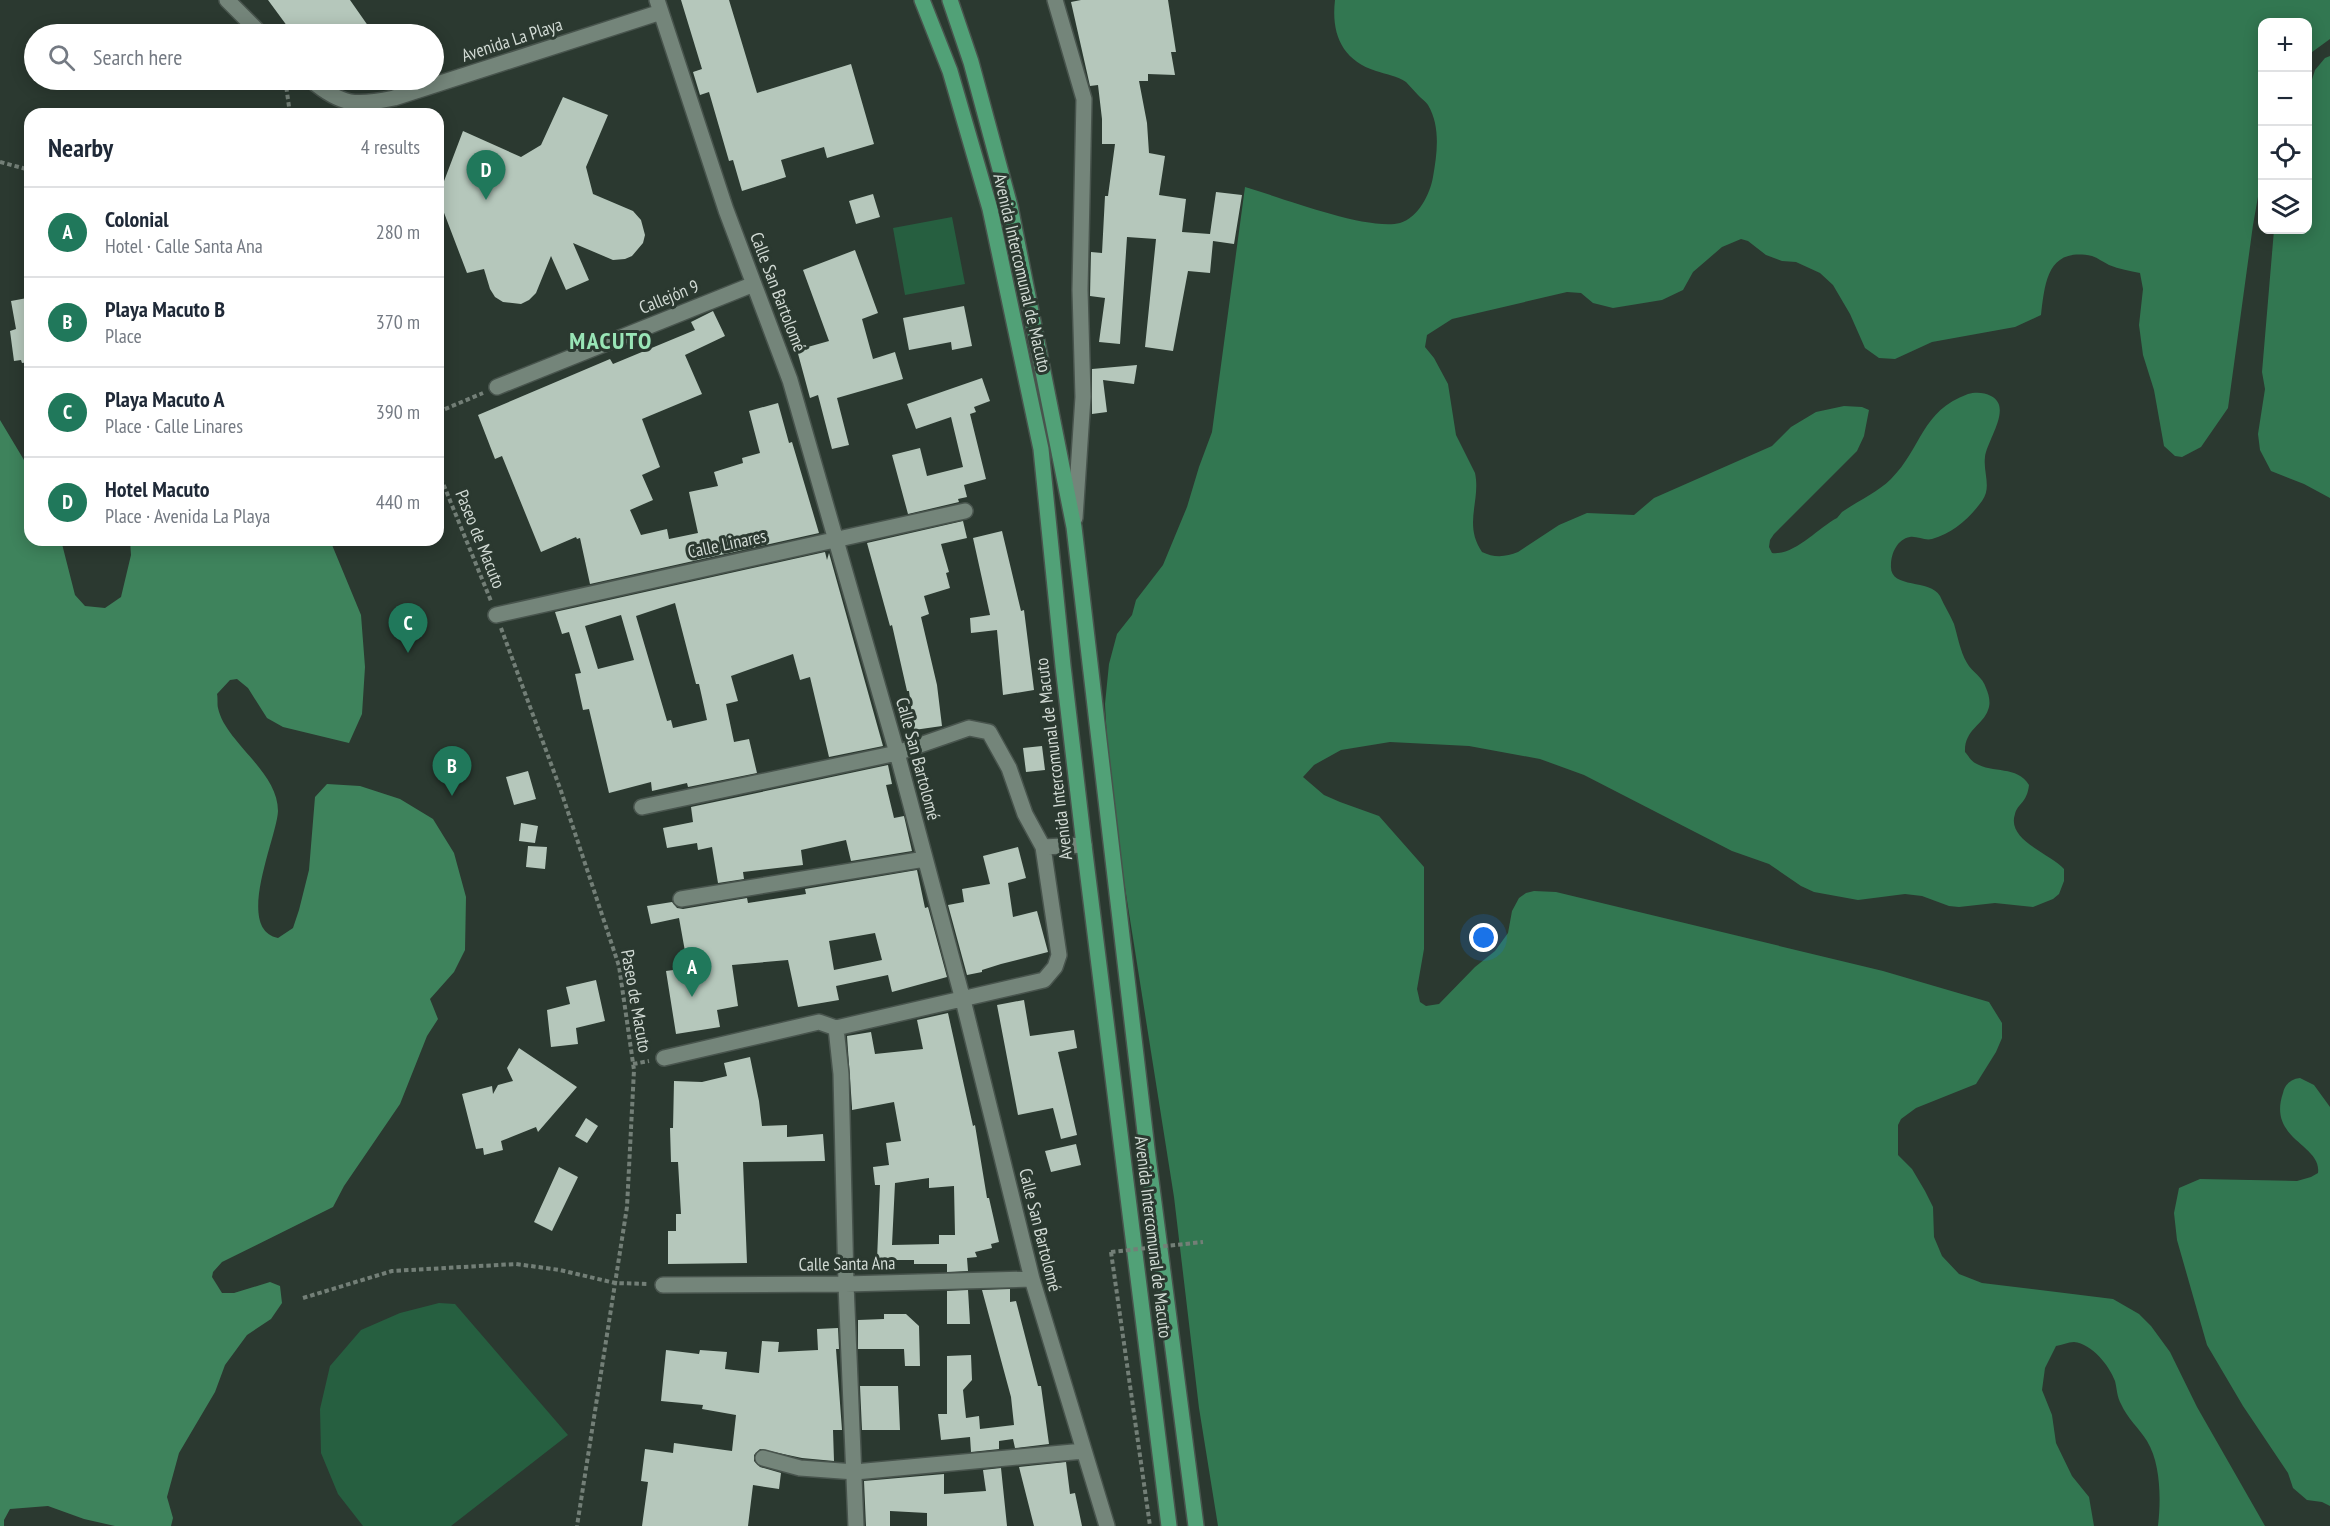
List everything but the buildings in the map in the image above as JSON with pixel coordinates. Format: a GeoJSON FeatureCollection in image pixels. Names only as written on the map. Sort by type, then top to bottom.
{"type":"FeatureCollection","features":[{"type":"Feature","properties":{"kind":"main road","name":"Avenida Intercomunal de Macuto"},"geometry":{"type":"LineString","coordinates":[[922,0],[950,70],[990,209],[1041,449],[1084,845],[1169,1526]]}},
{"type":"Feature","properties":{"kind":"main road","name":"Avenida Intercomunal de Macuto"},"geometry":{"type":"LineString","coordinates":[[950,0],[971,62],[1010,206],[1074,527],[1147,1149],[1196,1526]]}},
{"type":"Feature","properties":{"kind":"street"},"geometry":{"type":"LineString","coordinates":[[227,0],[251,24]]}},
{"type":"Feature","properties":{"kind":"street"},"geometry":{"type":"LineString","coordinates":[[1044,0],[1062,22]]}},
{"type":"Feature","properties":{"kind":"street"},"geometry":{"type":"LineString","coordinates":[[1055,0],[1084,99],[1080,290],[1083,397],[1074,527]]}},
{"type":"Feature","properties":{"kind":"street","name":"Avenida La Playa"},"geometry":{"type":"LineString","coordinates":[[444,81],[659,6]]}},
{"type":"Feature","properties":{"kind":"street","name":"Calle San Bartolomé"},"geometry":{"type":"LineString","coordinates":[[659,6],[726,210],[790,380],[897,753],[963,1000],[1032,1280],[1107,1526]]}},
{"type":"Feature","properties":{"kind":"street","name":"Avenida La Playa"},"geometry":{"type":"LineString","coordinates":[[323,90],[342,100],[363,105],[417,90]]}},
{"type":"Feature","properties":{"kind":"street","name":"Callejón 9"},"geometry":{"type":"LineString","coordinates":[[497,387],[754,284]]}},
{"type":"Feature","properties":{"kind":"street","name":"Calle Linares"},"geometry":{"type":"LineString","coordinates":[[496,615],[966,511]]}},
{"type":"Feature","properties":{"kind":"street"},"geometry":{"type":"LineString","coordinates":[[642,807],[897,753],[969,728],[989,732],[1009,768],[1025,814],[1043,847],[1059,955],[1055,967],[1044,980],[836,1028],[819,1022],[664,1058]]}},
{"type":"Feature","properties":{"kind":"street"},"geometry":{"type":"LineString","coordinates":[[1043,847],[1084,845]]}},
{"type":"Feature","properties":{"kind":"street"},"geometry":{"type":"LineString","coordinates":[[681,899],[925,859]]}},
{"type":"Feature","properties":{"kind":"street"},"geometry":{"type":"LineString","coordinates":[[836,1028],[841,1074],[846,1284],[856,1526]]}},
{"type":"Feature","properties":{"kind":"street","name":"Calle Santa Ana"},"geometry":{"type":"LineString","coordinates":[[663,1285],[1032,1280]]}},
{"type":"Feature","properties":{"kind":"street"},"geometry":{"type":"LineString","coordinates":[[763,1458],[800,1468],[855,1472],[1084,1451]]}},
{"type":"Feature","properties":{"kind":"path"},"geometry":{"type":"LineString","coordinates":[[287,90],[289,108]]}},
{"type":"Feature","properties":{"kind":"path"},"geometry":{"type":"LineString","coordinates":[[0,162],[24,168]]}},
{"type":"Feature","properties":{"kind":"path"},"geometry":{"type":"LineString","coordinates":[[444,409],[497,387]]}},
{"type":"Feature","properties":{"kind":"path","name":"Paseo de Macuto"},"geometry":{"type":"LineString","coordinates":[[444,486],[496,615],[561,791],[619,966],[634,1070],[627,1208],[577,1526]]}},
{"type":"Feature","properties":{"kind":"path"},"geometry":{"type":"LineString","coordinates":[[1150,1526],[1112,1252],[1203,1242]]}},
{"type":"Feature","properties":{"kind":"path"},"geometry":{"type":"LineString","coordinates":[[303,1298],[392,1271],[516,1264],[560,1269],[615,1283],[663,1285]]}},
{"type":"Feature","properties":{"kind":"shaded area"},"geometry":{"type":"Polygon","coordinates":[[[1335,0],[2330,0],[2330,39],[2312,52],[2312,18],[2258,18],[2258,197],[2228,408],[2201,447],[2182,457],[2175,456],[2164,446],[2154,390],[2143,355],[2139,325],[2143,289],[2140,273],[2124,270],[2092,256],[2077,255],[2057,262],[2047,280],[2041,315],[2015,327],[1932,342],[1895,359],[1879,358],[1865,348],[1850,314],[1833,285],[1820,273],[1796,262],[1782,261],[1766,255],[1748,241],[1741,239],[1722,247],[1693,272],[1683,290],[1662,300],[1613,308],[1593,303],[1581,293],[1567,292],[1452,319],[1427,335],[1425,347],[1434,358],[1448,384],[1456,435],[1475,473],[1476,493],[1473,522],[1476,542],[1482,552],[1496,556],[1518,552],[1559,525],[1587,513],[1634,515],[1654,498],[1772,446],[1791,427],[1816,412],[1844,406],[1862,407],[1869,410],[1864,436],[1857,451],[1770,540],[1769,547],[1772,553],[1780,553],[1797,546],[1842,512],[1886,484],[1910,455],[1931,420],[1952,401],[1968,394],[1982,393],[1997,401],[2000,408],[1999,416],[1985,457],[1987,485],[1982,501],[1972,514],[1947,533],[1932,539],[1905,538],[1898,544],[1892,556],[1891,565],[1892,573],[1896,578],[1928,587],[1940,596],[1954,624],[1961,649],[1969,666],[1985,684],[1989,696],[1989,707],[1986,715],[1967,738],[1965,752],[1975,763],[2011,772],[2024,779],[2029,785],[2026,796],[2016,810],[2014,823],[2023,839],[2064,869],[2064,881],[2059,894],[2053,899],[2033,907],[1995,903],[1959,907],[1949,906],[1922,896],[1905,894],[1858,900],[1814,892],[1769,864],[1732,851],[1584,775],[1540,759],[1469,746],[1390,742],[1341,750],[1314,765],[1303,777],[1324,795],[1379,816],[1424,867],[1424,949],[1417,989],[1420,1002],[1426,1006],[1439,1004],[1475,967],[1495,951],[1508,933],[1512,911],[1519,898],[1534,891],[1556,892],[1883,971],[1989,1002],[2002,1023],[2002,1038],[1976,1084],[1916,1108],[1901,1119],[1898,1125],[1898,1155],[1912,1169],[1933,1207],[1934,1237],[1942,1256],[1959,1274],[1982,1283],[2113,1299],[2139,1314],[2170,1352],[2197,1407],[2265,1526],[2158,1526],[2159,1482],[2152,1450],[2124,1409],[2109,1368],[2087,1347],[2070,1342],[2056,1346],[2045,1368],[2042,1390],[2052,1415],[2056,1443],[2072,1476],[2089,1497],[2094,1526],[1218,1526],[1199,1408],[1174,1197],[1110,793],[1105,704],[1109,664],[1117,634],[1132,615],[1136,600],[1163,565],[1187,507],[1212,432],[1245,187],[1346,218],[1385,224],[1400,223],[1418,211],[1431,184],[1437,141],[1435,122],[1428,105],[1406,82],[1364,66],[1347,53],[1337,35],[1335,0]]]}},
{"type":"Feature","properties":{"kind":"shaded area"},"geometry":{"type":"Polygon","coordinates":[[[2330,56],[2330,498],[2304,484],[2271,471],[2260,450],[2258,434],[2265,389],[2262,372],[2274,234],[2312,234],[2312,79],[2315,70],[2325,58],[2330,56]]]}},
{"type":"Feature","properties":{"kind":"shaded area"},"geometry":{"type":"Polygon","coordinates":[[[952,217],[965,284],[905,295],[893,228],[952,217]]]}},
{"type":"Feature","properties":{"kind":"shaded area"},"geometry":{"type":"Polygon","coordinates":[[[0,420],[24,460],[24,546],[63,546],[75,595],[85,606],[105,608],[121,597],[131,555],[130,546],[332,546],[361,615],[365,667],[362,714],[349,743],[283,727],[267,718],[248,688],[237,679],[230,680],[217,694],[218,708],[223,721],[230,733],[261,770],[276,796],[278,811],[276,824],[258,901],[259,918],[265,931],[278,938],[293,928],[309,870],[315,797],[327,784],[360,786],[400,799],[433,819],[454,853],[466,897],[465,950],[454,972],[430,999],[438,1019],[427,1036],[400,1104],[344,1186],[333,1207],[222,1262],[213,1272],[212,1277],[222,1293],[234,1293],[270,1282],[280,1286],[282,1303],[271,1319],[247,1335],[225,1365],[215,1392],[179,1453],[167,1497],[173,1518],[171,1526],[115,1526],[84,1519],[48,1506],[10,1509],[4,1520],[4,1526],[0,1526],[0,420]]]}},
{"type":"Feature","properties":{"kind":"shaded area"},"geometry":{"type":"Polygon","coordinates":[[[2300,1078],[2314,1085],[2330,1107],[2330,1506],[2322,1502],[2307,1500],[2293,1488],[2288,1473],[2243,1406],[2207,1345],[2177,1240],[2174,1213],[2179,1188],[2200,1179],[2297,1181],[2318,1173],[2317,1163],[2312,1155],[2288,1131],[2282,1121],[2280,1109],[2285,1087],[2289,1082],[2300,1078]]]}},
{"type":"Feature","properties":{"kind":"shaded area"},"geometry":{"type":"Polygon","coordinates":[[[439,1303],[455,1304],[568,1435],[451,1526],[363,1526],[338,1494],[321,1453],[320,1409],[330,1366],[361,1330],[400,1313],[439,1303]]]}},
{"type":"Feature","properties":{"kind":"place","name":"Hotel Macuto"},"geometry":{"type":"Point","coordinates":[486,200]}},
{"type":"Feature","properties":{"kind":"place","name":"Playa Macuto A"},"geometry":{"type":"Point","coordinates":[408,653]}},
{"type":"Feature","properties":{"kind":"place","name":"Playa Macuto B"},"geometry":{"type":"Point","coordinates":[452,796]}},
{"type":"Feature","properties":{"kind":"place","name":"Colonial"},"geometry":{"type":"Point","coordinates":[692,997]}},
{"type":"Feature","properties":{"kind":"district","name":"MACUTO"},"geometry":{"type":"Point","coordinates":[611,341]}}]}
